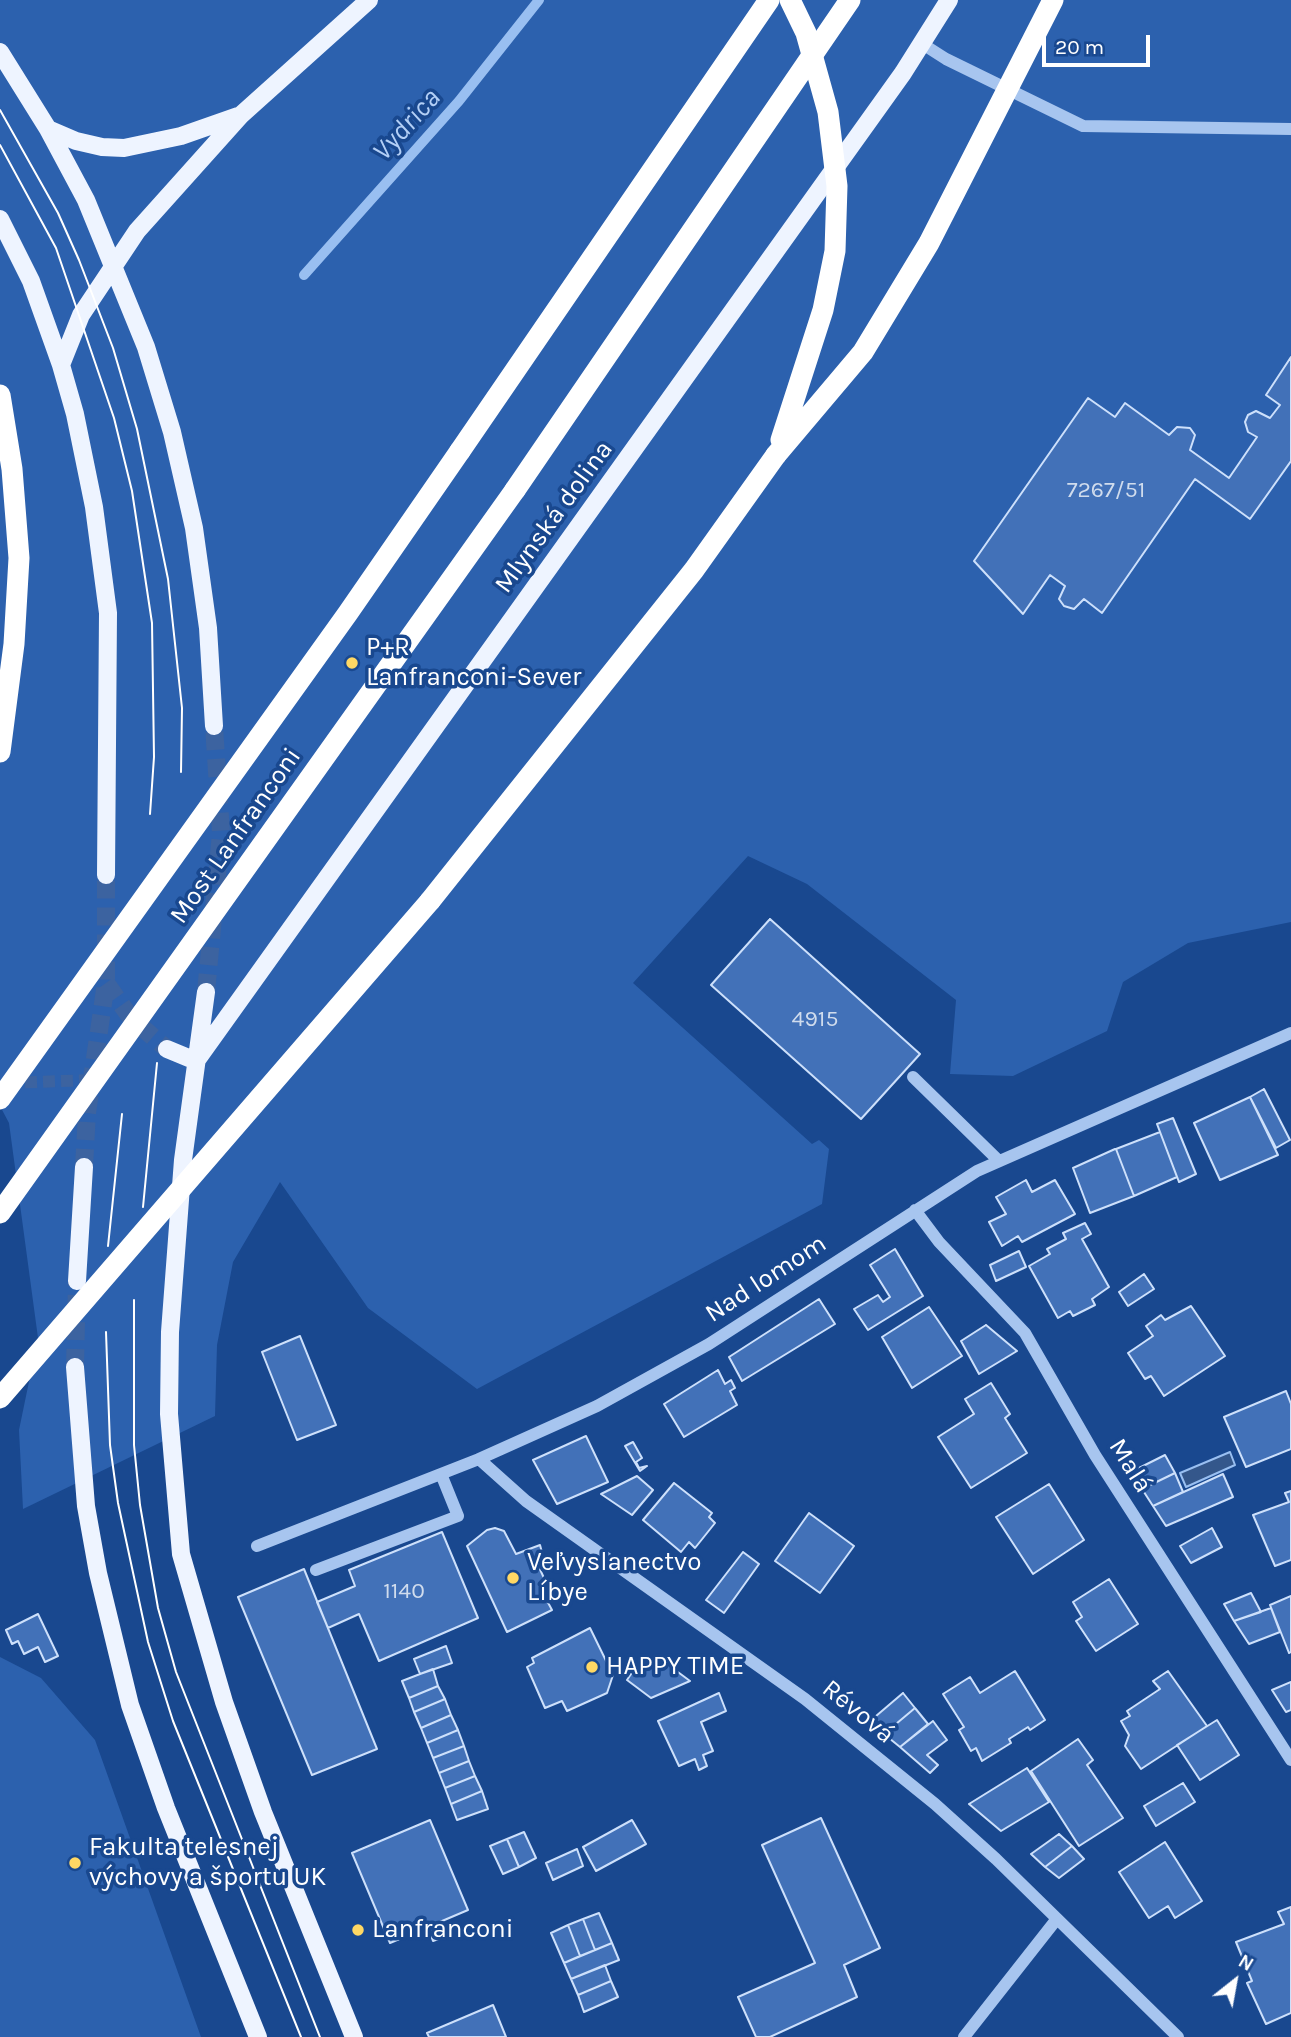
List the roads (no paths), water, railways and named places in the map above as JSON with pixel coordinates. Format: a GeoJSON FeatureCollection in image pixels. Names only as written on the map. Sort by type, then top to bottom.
{"type":"FeatureCollection","features":[{"type":"Feature","properties":{"kind":"highway","name":"Most Lanfranconi"},"geometry":{"type":"LineString","coordinates":[[0,1099],[333,635],[769,0]]}},
{"type":"Feature","properties":{"kind":"highway"},"geometry":{"type":"LineString","coordinates":[[776,455],[805,374],[823,310],[835,251],[837,199],[828,111],[806,33],[790,0]]}},
{"type":"Feature","properties":{"kind":"highway","name":"Most Lanfranconi"},"geometry":{"type":"LineString","coordinates":[[0,1213],[515,490],[850,0]]}},
{"type":"Feature","properties":{"kind":"highway"},"geometry":{"type":"LineString","coordinates":[[0,1398],[430,901],[694,570],[776,455],[870,341],[929,243],[1053,0]]}},
{"type":"Feature","properties":{"kind":"highway"},"geometry":{"type":"LineString","coordinates":[[0,395],[12,469],[19,558],[14,644],[0,752]]}},
{"type":"Feature","properties":{"kind":"main road"},"geometry":{"type":"LineString","coordinates":[[61,365],[81,315],[138,231],[241,115],[369,0]]}},
{"type":"Feature","properties":{"kind":"main road","name":"Mlynská dolina"},"geometry":{"type":"LineString","coordinates":[[197,1060],[276,946],[904,73],[949,0]]}},
{"type":"Feature","properties":{"kind":"main road"},"geometry":{"type":"LineString","coordinates":[[0,52],[48,129],[86,200],[145,347],[184,480],[208,628],[214,726]]}},
{"type":"Feature","properties":{"kind":"main road"},"geometry":{"type":"LineString","coordinates":[[48,129],[89,144],[124,148],[181,136],[241,115]]}},
{"type":"Feature","properties":{"kind":"main road"},"geometry":{"type":"LineString","coordinates":[[0,219],[31,281],[61,365],[87,464],[108,613],[106,875]]}},
{"type":"Feature","properties":{"kind":"main road"},"geometry":{"type":"LineString","coordinates":[[206,992],[183,1160],[170,1332],[169,1414],[181,1555],[228,1714],[287,1872],[354,2037]]}},
{"type":"Feature","properties":{"kind":"main road"},"geometry":{"type":"LineString","coordinates":[[167,1049],[197,1060]]}},
{"type":"Feature","properties":{"kind":"main road"},"geometry":{"type":"LineString","coordinates":[[77,1281],[84,1167]]}},
{"type":"Feature","properties":{"kind":"main road"},"geometry":{"type":"LineString","coordinates":[[75,1367],[86,1506],[98,1573],[130,1705],[166,1808],[258,2037]]}},
{"type":"Feature","properties":{"kind":"street"},"geometry":{"type":"LineString","coordinates":[[921,43],[946,59],[1083,126],[1291,129]]}},
{"type":"Feature","properties":{"kind":"street","name":"Nad lomom"},"geometry":{"type":"LineString","coordinates":[[257,1546],[480,1459],[597,1406],[709,1343],[977,1171],[1291,1033]]}},
{"type":"Feature","properties":{"kind":"street"},"geometry":{"type":"LineString","coordinates":[[913,1077],[999,1161]]}},
{"type":"Feature","properties":{"kind":"street","name":"Malá"},"geometry":{"type":"LineString","coordinates":[[915,1210],[939,1242],[1025,1333],[1096,1455],[1291,1760]]}},
{"type":"Feature","properties":{"kind":"street","name":"Révová"},"geometry":{"type":"LineString","coordinates":[[480,1459],[526,1501],[838,1725],[996,1858],[1056,1920],[1178,2037]]}},
{"type":"Feature","properties":{"kind":"street"},"geometry":{"type":"LineString","coordinates":[[316,1570],[458,1516],[441,1474]]}},
{"type":"Feature","properties":{"kind":"street"},"geometry":{"type":"LineString","coordinates":[[964,2037],[1056,1920]]}},
{"type":"Feature","properties":{"kind":"waterway","name":"Vydrica"},"geometry":{"type":"LineString","coordinates":[[304,275],[459,101],[539,0]]}},
{"type":"Feature","properties":{"kind":"tunnel"},"geometry":{"type":"LineString","coordinates":[[206,992],[221,833],[214,726]]}},
{"type":"Feature","properties":{"kind":"tunnel"},"geometry":{"type":"LineString","coordinates":[[84,1167],[87,1113],[106,983],[106,875]]}},
{"type":"Feature","properties":{"kind":"tunnel"},"geometry":{"type":"LineString","coordinates":[[106,983],[131,1018],[167,1049]]}},
{"type":"Feature","properties":{"kind":"tunnel"},"geometry":{"type":"LineString","coordinates":[[7,1083],[92,1080]]}},
{"type":"Feature","properties":{"kind":"tunnel"},"geometry":{"type":"LineString","coordinates":[[75,1367],[77,1281]]}},
{"type":"Feature","properties":{"kind":"tram line"},"geometry":{"type":"LineString","coordinates":[[0,110],[58,213],[79,260],[113,348],[137,429],[168,579],[182,708],[181,772]]}},
{"type":"Feature","properties":{"kind":"tram line"},"geometry":{"type":"LineString","coordinates":[[0,145],[56,248],[114,418],[132,491],[152,623],[154,757],[150,814]]}},
{"type":"Feature","properties":{"kind":"tram line"},"geometry":{"type":"LineString","coordinates":[[143,1207],[157,1063]]}},
{"type":"Feature","properties":{"kind":"tram line"},"geometry":{"type":"LineString","coordinates":[[108,1246],[122,1114]]}},
{"type":"Feature","properties":{"kind":"tram line"},"geometry":{"type":"LineString","coordinates":[[134,1300],[134,1445],[140,1505],[158,1608],[176,1672],[320,2037]]}},
{"type":"Feature","properties":{"kind":"tram line"},"geometry":{"type":"LineString","coordinates":[[106,1332],[110,1445],[118,1503],[148,1642],[173,1721],[301,2037]]}},
{"type":"Feature","properties":{"kind":"place","name":"P+R Lanfranconi-Sever"},"geometry":{"type":"Point","coordinates":[352,663]}},
{"type":"Feature","properties":{"kind":"place","name":"Veľvyslanectvo Líbye"},"geometry":{"type":"Point","coordinates":[513,1578]}},
{"type":"Feature","properties":{"kind":"place","name":"HAPPY TIME"},"geometry":{"type":"Point","coordinates":[592,1667]}},
{"type":"Feature","properties":{"kind":"place","name":"Fakulta telesnej výchovy a športu UK"},"geometry":{"type":"Point","coordinates":[75,1863]}},
{"type":"Feature","properties":{"kind":"place","name":"Lanfranconi"},"geometry":{"type":"Point","coordinates":[358,1930]}}]}
